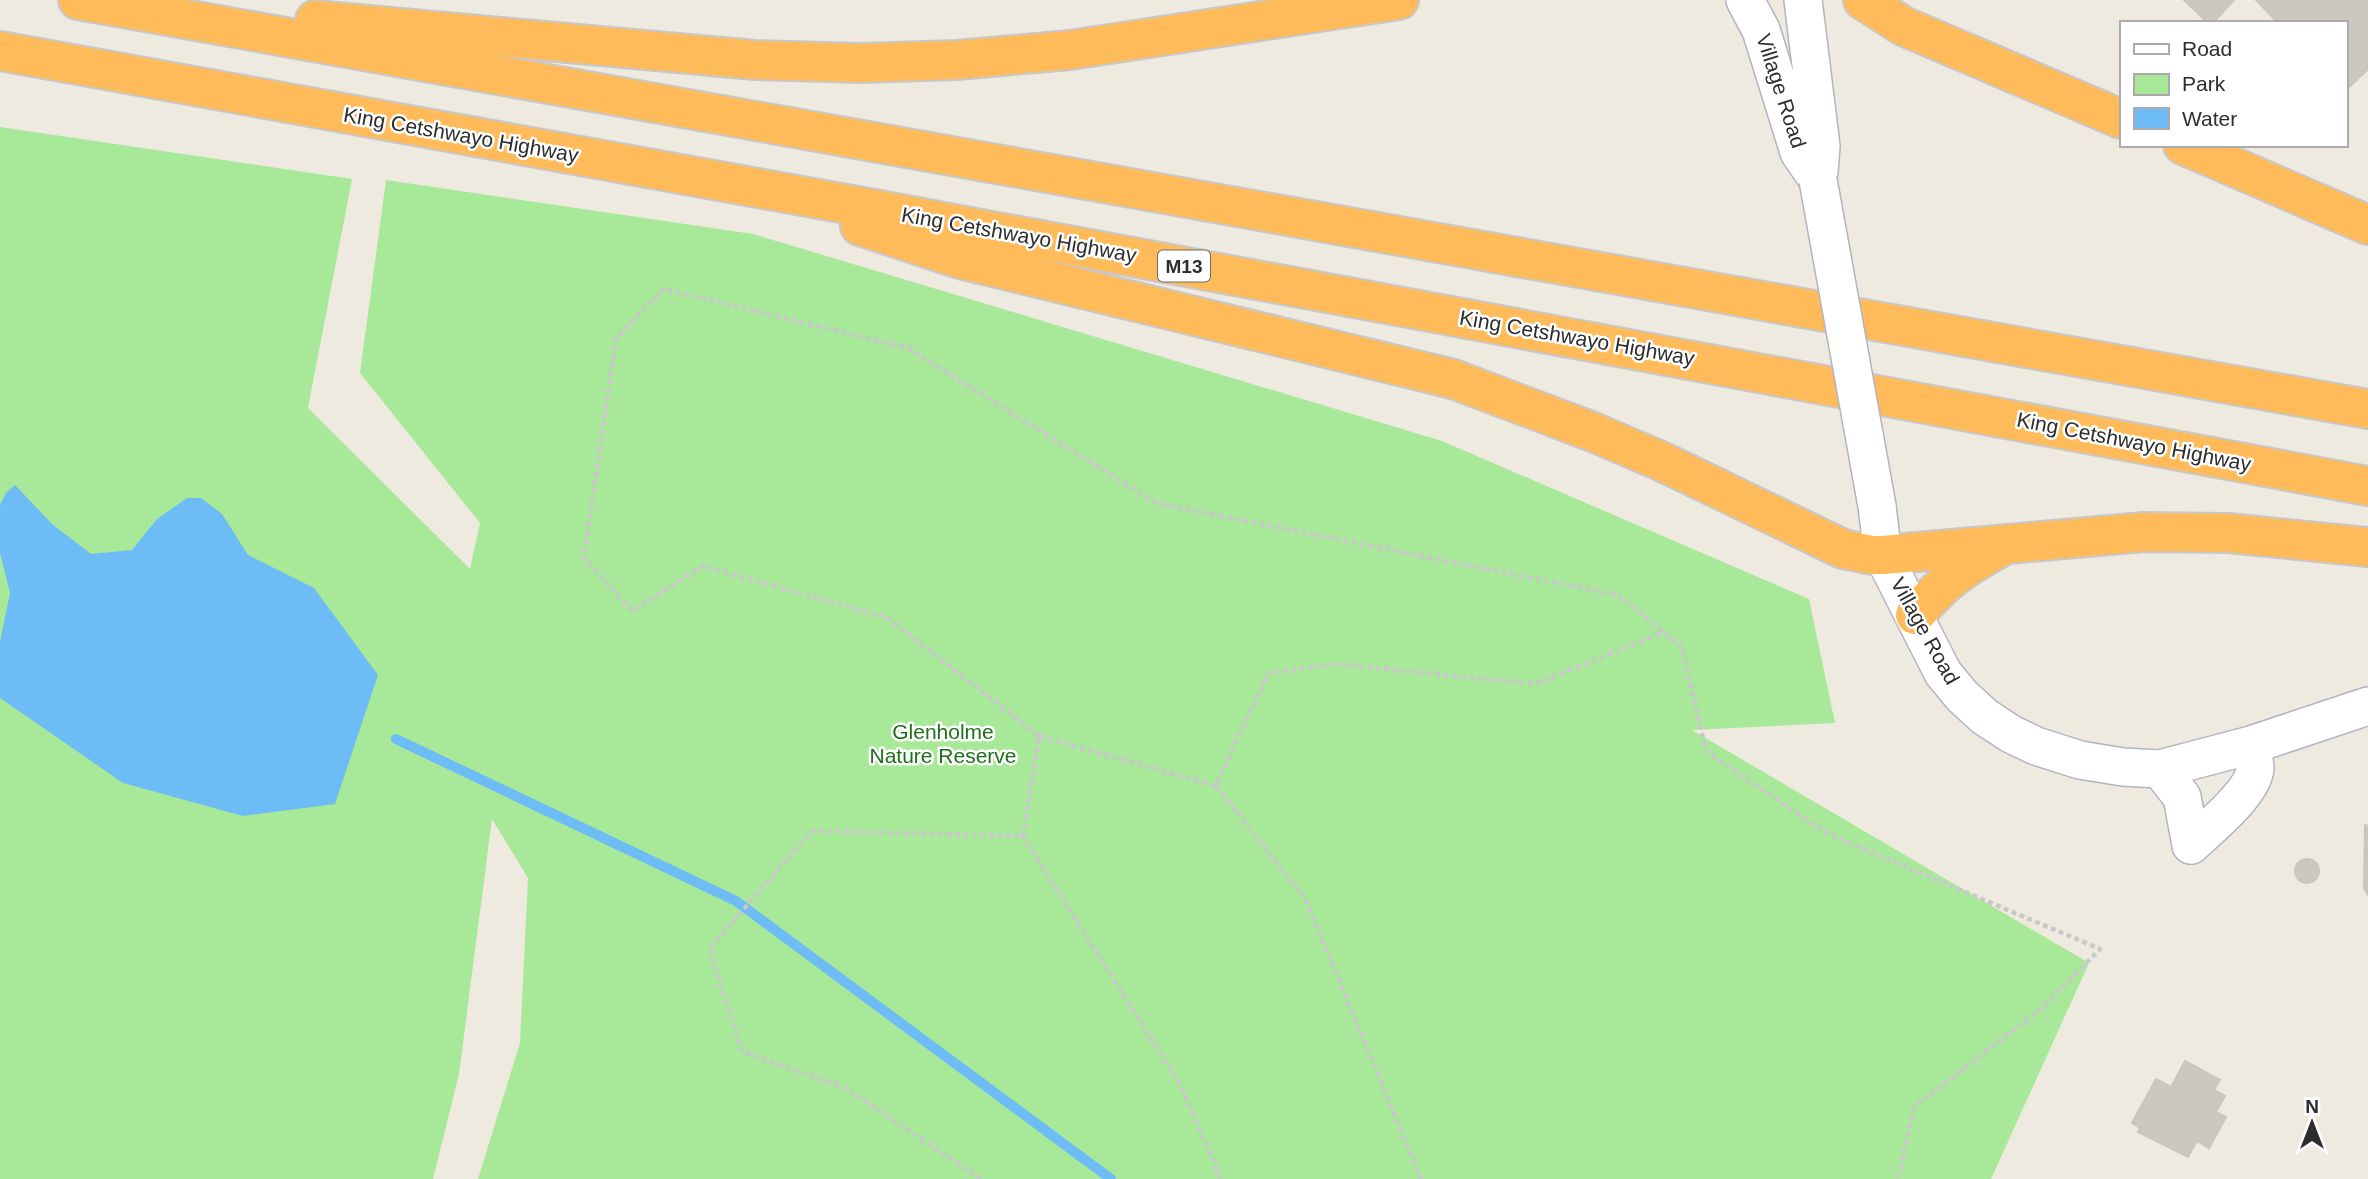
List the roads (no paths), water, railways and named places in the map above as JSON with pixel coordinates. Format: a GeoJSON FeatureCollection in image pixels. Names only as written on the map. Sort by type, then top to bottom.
{"type":"FeatureCollection","features":[{"type":"Feature","properties":{"kind":"highway"},"geometry":{"type":"LineString","coordinates":[[78,0],[2368,409]]}},
{"type":"Feature","properties":{"kind":"highway"},"geometry":{"type":"LineString","coordinates":[[97,0],[755,60],[861,63],[957,60],[1070,50],[1399,0]]}},
{"type":"Feature","properties":{"kind":"highway"},"geometry":{"type":"LineString","coordinates":[[1863,0],[1903,26],[2120,119]]}},
{"type":"Feature","properties":{"kind":"highway","name":"King Cetshwayo Highway"},"geometry":{"type":"LineString","coordinates":[[0,51],[1708,362],[2368,486]]}},
{"type":"Feature","properties":{"kind":"highway"},"geometry":{"type":"LineString","coordinates":[[2188,147],[2368,225]]}},
{"type":"Feature","properties":{"kind":"highway"},"geometry":{"type":"LineString","coordinates":[[728,183],[960,259],[1453,379],[1543,412],[1639,452],[1843,550],[1884,555],[2144,532],[2228,533],[2368,547]]}},
{"type":"Feature","properties":{"kind":"highway"},"geometry":{"type":"LineString","coordinates":[[1915,615],[1936,590],[1964,567],[2007,544]]}},
{"type":"Feature","properties":{"kind":"street","name":"Village Road"},"geometry":{"type":"LineString","coordinates":[[1745,0],[1761,30],[1799,152],[1818,180]]}},
{"type":"Feature","properties":{"kind":"street","name":"Village Road"},"geometry":{"type":"LineString","coordinates":[[1803,0],[1821,146],[1818,180],[1884,555],[1944,673],[1962,696],[1985,717],[2036,746],[2080,760],[2160,769],[2251,745],[2368,706]]}},
{"type":"Feature","properties":{"kind":"street"},"geometry":{"type":"LineString","coordinates":[[2160,769],[2182,797],[2191,845],[2224,815],[2246,789],[2255,770],[2251,745]]}},
{"type":"Feature","properties":{"kind":"water"},"geometry":{"type":"Polygon","coordinates":[[[15,485],[52,524],[91,554],[132,550],[157,519],[187,498],[201,498],[222,514],[248,555],[314,588],[378,675],[335,804],[243,816],[123,783],[0,698],[0,642],[10,593],[0,553],[0,505],[6,493],[15,485]]]}},
{"type":"Feature","properties":{"kind":"waterway"},"geometry":{"type":"LineString","coordinates":[[396,739],[736,901],[1111,1179]]}},
{"type":"Feature","properties":{"kind":"park label","name":"Glenholme Nature Reserve"},"geometry":{"type":"Point","coordinates":[943,744]}}]}
